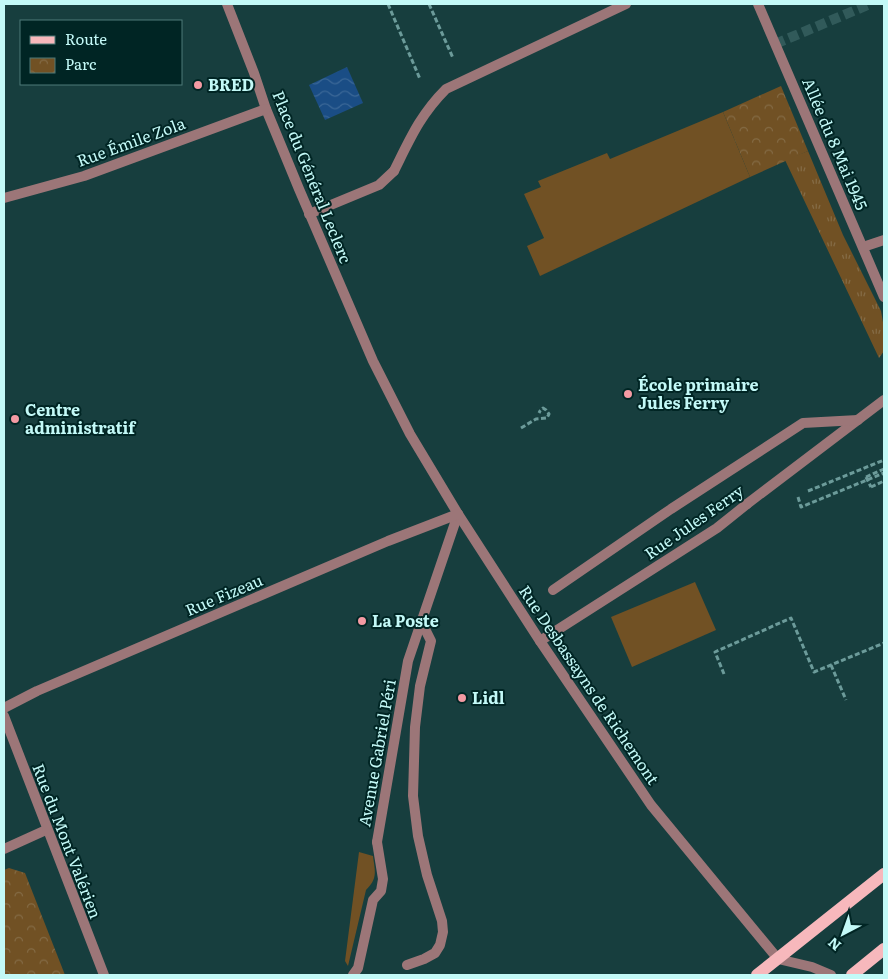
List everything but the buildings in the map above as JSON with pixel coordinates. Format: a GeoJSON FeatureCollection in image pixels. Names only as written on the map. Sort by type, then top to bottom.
{"type":"FeatureCollection","features":[{"type":"Feature","properties":{"kind":"main road"},"geometry":{"type":"LineString","coordinates":[[757,975],[884,874]]}},
{"type":"Feature","properties":{"kind":"main road"},"geometry":{"type":"LineString","coordinates":[[852,975],[884,950]]}},
{"type":"Feature","properties":{"kind":"street","name":"Place du Général Leclerc"},"geometry":{"type":"LineString","coordinates":[[227,4],[266,109],[373,361]]}},
{"type":"Feature","properties":{"kind":"street"},"geometry":{"type":"LineString","coordinates":[[309,214],[379,185],[394,171],[416,125],[431,104],[446,89],[626,4]]}},
{"type":"Feature","properties":{"kind":"street","name":"Allée du 8 Mai 1945"},"geometry":{"type":"LineString","coordinates":[[758,4],[884,297]]}},
{"type":"Feature","properties":{"kind":"street","name":"Rue Émile Zola"},"geometry":{"type":"LineString","coordinates":[[4,198],[84,176],[266,109]]}},
{"type":"Feature","properties":{"kind":"street"},"geometry":{"type":"LineString","coordinates":[[863,248],[884,240]]}},
{"type":"Feature","properties":{"kind":"street","name":"Rue Desbassayns de Richemont"},"geometry":{"type":"LineString","coordinates":[[373,361],[410,434],[458,514],[540,641],[651,805],[778,959]]}},
{"type":"Feature","properties":{"kind":"street","name":"Rue Jules Ferry"},"geometry":{"type":"LineString","coordinates":[[540,641],[717,528],[884,400]]}},
{"type":"Feature","properties":{"kind":"street","name":"Rue Jules Ferry"},"geometry":{"type":"LineString","coordinates":[[553,590],[671,509],[803,423],[858,420]]}},
{"type":"Feature","properties":{"kind":"street","name":"Avenue Gabriel Péri"},"geometry":{"type":"LineString","coordinates":[[353,975],[358,968],[373,900],[381,891],[383,879],[377,842],[408,661],[458,514]]}},
{"type":"Feature","properties":{"kind":"street","name":"Rue Fizeau"},"geometry":{"type":"LineString","coordinates":[[4,708],[46,687],[379,545],[458,514]]}},
{"type":"Feature","properties":{"kind":"street","name":"Avenue Gabriel Péri"},"geometry":{"type":"LineString","coordinates":[[407,965],[435,953],[440,945],[443,932],[442,921],[423,855],[413,796],[420,686],[431,642],[421,621]]}},
{"type":"Feature","properties":{"kind":"street","name":"Rue du Mont Valérien"},"geometry":{"type":"LineString","coordinates":[[4,716],[46,830],[104,975]]}},
{"type":"Feature","properties":{"kind":"street"},"geometry":{"type":"LineString","coordinates":[[4,849],[46,830]]}},
{"type":"Feature","properties":{"kind":"street"},"geometry":{"type":"LineString","coordinates":[[778,959],[831,975]]}},
{"type":"Feature","properties":{"kind":"path"},"geometry":{"type":"LineString","coordinates":[[388,4],[431,104]]}},
{"type":"Feature","properties":{"kind":"path"},"geometry":{"type":"LineString","coordinates":[[429,4],[462,80]]}},
{"type":"Feature","properties":{"kind":"path"},"geometry":{"type":"LineString","coordinates":[[521,428],[536,419],[543,420],[549,414],[544,409],[540,410],[539,413]]}},
{"type":"Feature","properties":{"kind":"path"},"geometry":{"type":"LineString","coordinates":[[806,492],[884,460]]}},
{"type":"Feature","properties":{"kind":"path"},"geometry":{"type":"LineString","coordinates":[[884,471],[866,477],[870,487],[884,481]]}},
{"type":"Feature","properties":{"kind":"path"},"geometry":{"type":"LineString","coordinates":[[798,496],[801,506],[884,471]]}},
{"type":"Feature","properties":{"kind":"path"},"geometry":{"type":"LineString","coordinates":[[724,674],[714,652],[790,618],[814,672],[884,643]]}},
{"type":"Feature","properties":{"kind":"path"},"geometry":{"type":"LineString","coordinates":[[831,665],[846,700]]}},
{"type":"Feature","properties":{"kind":"green space"},"geometry":{"type":"Polygon","coordinates":[[[781,86],[808,151],[750,177],[723,112],[781,86]]]}},
{"type":"Feature","properties":{"kind":"green space"},"geometry":{"type":"Polygon","coordinates":[[[723,112],[750,177],[540,276],[527,246],[544,238],[524,194],[541,187],[538,181],[607,153],[610,159],[723,112]]]}},
{"type":"Feature","properties":{"kind":"green space"},"geometry":{"type":"Polygon","coordinates":[[[808,151],[843,235],[881,311],[884,328],[884,351],[879,358],[785,160],[808,151]]]}},
{"type":"Feature","properties":{"kind":"green space"},"geometry":{"type":"Polygon","coordinates":[[[695,582],[716,630],[632,667],[611,617],[695,582]]]}},
{"type":"Feature","properties":{"kind":"green space"},"geometry":{"type":"Polygon","coordinates":[[[359,852],[373,856],[375,874],[366,890],[348,966],[345,961],[359,852]]]}},
{"type":"Feature","properties":{"kind":"green space"},"geometry":{"type":"Polygon","coordinates":[[[9,868],[25,873],[65,975],[4,975],[4,870],[9,868]]]}},
{"type":"Feature","properties":{"kind":"water"},"geometry":{"type":"Polygon","coordinates":[[[347,67],[363,103],[325,120],[309,85],[347,67]]]}},
{"type":"Feature","properties":{"kind":"tunnel"},"geometry":{"type":"LineString","coordinates":[[775,44],[870,4]]}},
{"type":"Feature","properties":{"kind":"place","name":"BRED"},"geometry":{"type":"Point","coordinates":[198,85]}},
{"type":"Feature","properties":{"kind":"place","name":"École primaire Jules Ferry"},"geometry":{"type":"Point","coordinates":[628,394]}},
{"type":"Feature","properties":{"kind":"place","name":"Centre administratif"},"geometry":{"type":"Point","coordinates":[15,419]}},
{"type":"Feature","properties":{"kind":"place","name":"La Poste"},"geometry":{"type":"Point","coordinates":[362,621]}},
{"type":"Feature","properties":{"kind":"place","name":"Lidl"},"geometry":{"type":"Point","coordinates":[462,698]}}]}
